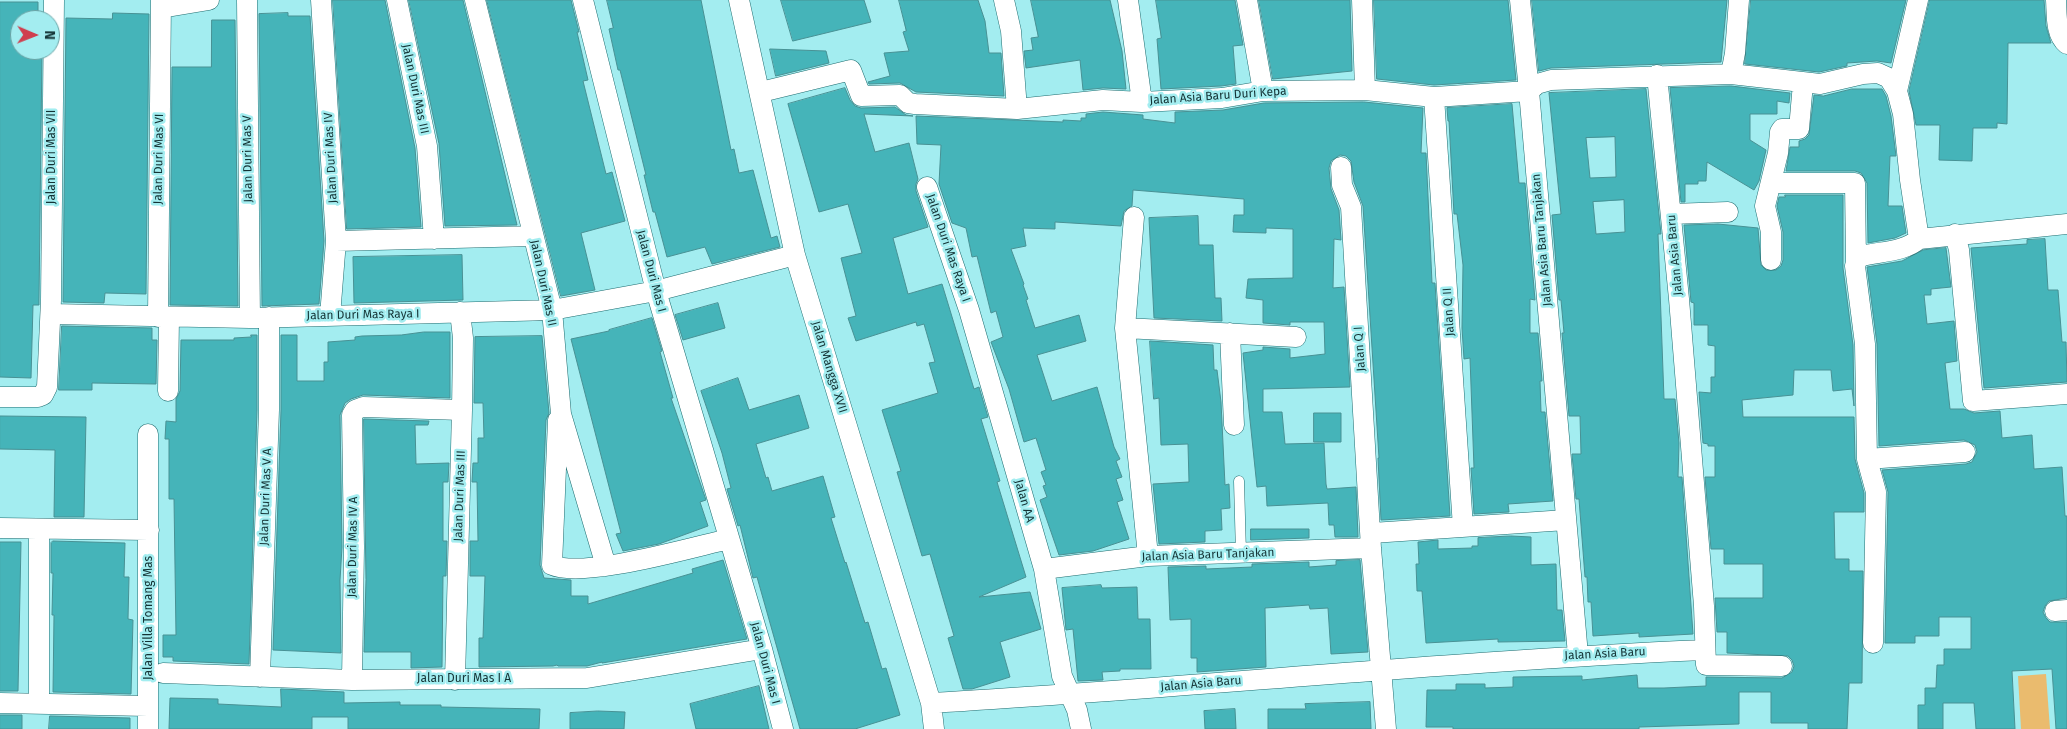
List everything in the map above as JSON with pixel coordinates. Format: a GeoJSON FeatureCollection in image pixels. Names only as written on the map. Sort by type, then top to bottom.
{"type":"FeatureCollection","features":[{"type":"Feature","properties":{"kind":"street","name":"Jalan Duri Mas VII"},"geometry":{"type":"LineString","coordinates":[[51,314],[54,0]]}},
{"type":"Feature","properties":{"kind":"street"},"geometry":{"type":"LineString","coordinates":[[161,4],[208,0]]}},
{"type":"Feature","properties":{"kind":"street","name":"Jalan Duri Mas V"},"geometry":{"type":"LineString","coordinates":[[247,0],[260,317]]}},
{"type":"Feature","properties":{"kind":"street","name":"Jalan Duri Mas IV"},"geometry":{"type":"LineString","coordinates":[[321,0],[336,241],[330,316]]}},
{"type":"Feature","properties":{"kind":"street","name":"Jalan Duri Mas III"},"geometry":{"type":"LineString","coordinates":[[397,0],[427,146],[434,239]]}},
{"type":"Feature","properties":{"kind":"street","name":"Jalan Duri Mas II"},"geometry":{"type":"LineString","coordinates":[[475,0],[552,310],[561,414],[606,566]]}},
{"type":"Feature","properties":{"kind":"street","name":"Jalan Duri Mas I"},"geometry":{"type":"LineString","coordinates":[[583,0],[656,291],[762,649],[783,729]]}},
{"type":"Feature","properties":{"kind":"street","name":"Jalan Mangga XVII"},"geometry":{"type":"LineString","coordinates":[[739,0],[761,92],[795,255],[931,703],[934,729]]}},
{"type":"Feature","properties":{"kind":"street"},"geometry":{"type":"LineString","coordinates":[[1004,0],[1011,31],[1017,109]]}},
{"type":"Feature","properties":{"kind":"street"},"geometry":{"type":"LineString","coordinates":[[1128,0],[1142,102]]}},
{"type":"Feature","properties":{"kind":"street"},"geometry":{"type":"LineString","coordinates":[[1247,0],[1263,92]]}},
{"type":"Feature","properties":{"kind":"street"},"geometry":{"type":"LineString","coordinates":[[1362,0],[1365,90]]}},
{"type":"Feature","properties":{"kind":"street","name":"Jalan Asia Baru Tanjakan"},"geometry":{"type":"LineString","coordinates":[[1520,0],[1578,655]]}},
{"type":"Feature","properties":{"kind":"street"},"geometry":{"type":"LineString","coordinates":[[1732,74],[1739,0]]}},
{"type":"Feature","properties":{"kind":"street"},"geometry":{"type":"LineString","coordinates":[[1897,91],[1918,0]]}},
{"type":"Feature","properties":{"kind":"street"},"geometry":{"type":"LineString","coordinates":[[2056,0],[2060,33],[2063,41],[2067,44]]}},
{"type":"Feature","properties":{"kind":"street","name":"Jalan Duri Mas VI"},"geometry":{"type":"LineString","coordinates":[[161,4],[163,317],[168,391]]}},
{"type":"Feature","properties":{"kind":"street","name":"Jalan Asia Baru Duri Kepa"},"geometry":{"type":"LineString","coordinates":[[761,92],[851,70],[861,96],[900,96],[908,103],[1017,109],[1103,100],[1142,102],[1222,98],[1263,92],[1365,90],[1434,97],[1529,91]]}},
{"type":"Feature","properties":{"kind":"street"},"geometry":{"type":"LineString","coordinates":[[1529,91],[1537,84],[1551,80],[1732,74],[1820,84],[1863,74],[1878,73],[1889,78],[1897,91],[1903,114],[1910,180],[1919,238]]}},
{"type":"Feature","properties":{"kind":"street","name":"Jalan Asia Baru"},"geometry":{"type":"LineString","coordinates":[[931,703],[1069,695],[1578,655],[1704,650],[1704,606],[1671,214],[1657,75]]}},
{"type":"Feature","properties":{"kind":"street"},"geometry":{"type":"LineString","coordinates":[[1771,260],[1771,232],[1765,206],[1778,153],[1780,132],[1782,130],[1799,129],[1803,83]]}},
{"type":"Feature","properties":{"kind":"street","name":"Jalan Q II"},"geometry":{"type":"LineString","coordinates":[[1434,97],[1463,527]]}},
{"type":"Feature","properties":{"kind":"street","name":"Jalan Q I"},"geometry":{"type":"LineString","coordinates":[[1342,167],[1342,185],[1351,207],[1372,541]]}},
{"type":"Feature","properties":{"kind":"street"},"geometry":{"type":"LineString","coordinates":[[1770,183],[1855,183],[1855,272],[1864,344],[1866,459],[1876,492],[1873,643]]}},
{"type":"Feature","properties":{"kind":"street","name":"Jalan Duri Mas Raya I"},"geometry":{"type":"LineString","coordinates":[[927,187],[969,310]]}},
{"type":"Feature","properties":{"kind":"street"},"geometry":{"type":"LineString","coordinates":[[1671,214],[1728,212]]}},
{"type":"Feature","properties":{"kind":"street"},"geometry":{"type":"LineString","coordinates":[[1134,217],[1125,328],[1148,556]]}},
{"type":"Feature","properties":{"kind":"street"},"geometry":{"type":"LineString","coordinates":[[1856,262],[1858,257],[1867,254],[1897,250],[1913,245],[1919,238],[2067,224]]}},
{"type":"Feature","properties":{"kind":"street"},"geometry":{"type":"LineString","coordinates":[[1955,234],[1959,250],[1973,401],[2067,394]]}},
{"type":"Feature","properties":{"kind":"street"},"geometry":{"type":"LineString","coordinates":[[336,241],[533,236]]}},
{"type":"Feature","properties":{"kind":"street","name":"Jalan Duri Mas Raya I"},"geometry":{"type":"LineString","coordinates":[[51,314],[260,317],[552,310],[656,291],[795,255]]}},
{"type":"Feature","properties":{"kind":"street","name":"Jalan AA"},"geometry":{"type":"LineString","coordinates":[[969,310],[1044,569],[1062,676],[1076,710],[1081,729]]}},
{"type":"Feature","properties":{"kind":"street","name":"Jalan Duri Mas III"},"geometry":{"type":"LineString","coordinates":[[455,680],[463,338],[460,312]]}},
{"type":"Feature","properties":{"kind":"street"},"geometry":{"type":"LineString","coordinates":[[0,397],[38,398],[46,391],[51,314]]}},
{"type":"Feature","properties":{"kind":"street","name":"Jalan Duri Mas V A"},"geometry":{"type":"LineString","coordinates":[[260,317],[269,410],[260,677]]}},
{"type":"Feature","properties":{"kind":"street"},"geometry":{"type":"LineString","coordinates":[[1125,328],[1296,337]]}},
{"type":"Feature","properties":{"kind":"street"},"geometry":{"type":"LineString","coordinates":[[1230,333],[1234,425]]}},
{"type":"Feature","properties":{"kind":"street","name":"Jalan Duri Mas IV A"},"geometry":{"type":"LineString","coordinates":[[352,680],[354,547],[352,415],[355,410],[364,407],[462,410]]}},
{"type":"Feature","properties":{"kind":"street"},"geometry":{"type":"LineString","coordinates":[[561,414],[557,424],[551,562],[555,567],[606,566],[729,539]]}},
{"type":"Feature","properties":{"kind":"street","name":"Jalan Villa Tomang Mas"},"geometry":{"type":"LineString","coordinates":[[148,434],[148,729]]}},
{"type":"Feature","properties":{"kind":"street"},"geometry":{"type":"LineString","coordinates":[[1866,459],[1966,452]]}},
{"type":"Feature","properties":{"kind":"street","name":"Jalan Asia Baru Tanjakan"},"geometry":{"type":"LineString","coordinates":[[1044,569],[1148,556],[1241,554],[1372,541],[1463,527],[1566,520]]}},
{"type":"Feature","properties":{"kind":"street"},"geometry":{"type":"LineString","coordinates":[[0,528],[149,530]]}},
{"type":"Feature","properties":{"kind":"street"},"geometry":{"type":"LineString","coordinates":[[39,530],[40,704]]}},
{"type":"Feature","properties":{"kind":"street"},"geometry":{"type":"LineString","coordinates":[[1372,541],[1386,729]]}},
{"type":"Feature","properties":{"kind":"street","name":"Jalan Duri Mas I A"},"geometry":{"type":"LineString","coordinates":[[164,673],[352,680],[587,678],[762,649]]}},
{"type":"Feature","properties":{"kind":"street"},"geometry":{"type":"LineString","coordinates":[[1704,650],[1706,665],[1709,666],[1782,666]]}},
{"type":"Feature","properties":{"kind":"street"},"geometry":{"type":"LineString","coordinates":[[0,703],[148,706]]}},
{"type":"Feature","properties":{"kind":"lane"},"geometry":{"type":"LineString","coordinates":[[1239,481],[1241,554]]}},
{"type":"Feature","properties":{"kind":"shaded area"},"geometry":{"type":"Polygon","coordinates":[[[2046,674],[2050,729],[2021,729],[2018,676],[2046,674]]]}},
{"type":"Feature","properties":{"kind":"building"},"geometry":{"type":"Polygon","coordinates":[[[333,0],[385,0],[415,148],[421,227],[347,229],[333,0]]]}},
{"type":"Feature","properties":{"kind":"building"},"geometry":{"type":"Polygon","coordinates":[[[409,0],[463,0],[517,225],[445,226],[439,144],[409,0]]]}},
{"type":"Feature","properties":{"kind":"building"},"geometry":{"type":"Polygon","coordinates":[[[487,0],[571,0],[588,80],[583,81],[606,174],[612,172],[625,221],[581,233],[595,290],[561,296],[487,0]]]}},
{"type":"Feature","properties":{"kind":"building"},"geometry":{"type":"Polygon","coordinates":[[[607,0],[701,0],[731,150],[734,149],[739,173],[753,170],[771,238],[777,236],[780,247],[712,264],[705,247],[667,257],[655,212],[653,212],[644,175],[646,175],[620,70],[618,70],[609,29],[613,28],[607,0]]]}},
{"type":"Feature","properties":{"kind":"building"},"geometry":{"type":"Polygon","coordinates":[[[781,0],[864,0],[871,22],[793,41],[781,0]]]}},
{"type":"Feature","properties":{"kind":"building"},"geometry":{"type":"Polygon","coordinates":[[[899,0],[978,0],[985,21],[989,53],[1001,53],[1004,96],[916,92],[900,83],[869,84],[868,82],[890,76],[884,53],[909,51],[903,32],[906,31],[899,0]]]}},
{"type":"Feature","properties":{"kind":"building"},"geometry":{"type":"Polygon","coordinates":[[[1031,0],[1110,0],[1122,51],[1126,89],[1103,88],[1083,90],[1080,60],[1026,68],[1024,51],[1033,50],[1031,38],[1038,37],[1031,0]]]}},
{"type":"Feature","properties":{"kind":"building"},"geometry":{"type":"Polygon","coordinates":[[[1156,0],[1235,0],[1243,45],[1233,46],[1236,84],[1161,89],[1157,39],[1161,38],[1156,0]]]}},
{"type":"Feature","properties":{"kind":"building"},"geometry":{"type":"Polygon","coordinates":[[[1259,0],[1350,0],[1352,71],[1273,79],[1259,0]]]}},
{"type":"Feature","properties":{"kind":"building"},"geometry":{"type":"Polygon","coordinates":[[[1374,0],[1508,0],[1516,80],[1434,85],[1377,79],[1374,0]]]}},
{"type":"Feature","properties":{"kind":"building"},"geometry":{"type":"Polygon","coordinates":[[[1532,0],[1727,0],[1721,62],[1551,68],[1539,71],[1532,0]]]}},
{"type":"Feature","properties":{"kind":"building"},"geometry":{"type":"Polygon","coordinates":[[[1751,0],[1906,0],[1891,63],[1877,61],[1847,63],[1847,66],[1819,72],[1745,64],[1751,0]]]}},
{"type":"Feature","properties":{"kind":"building"},"geometry":{"type":"Polygon","coordinates":[[[1930,0],[2044,0],[2046,26],[2051,43],[2008,43],[2007,124],[1997,123],[1997,128],[1973,128],[1972,161],[1939,160],[1940,125],[1916,125],[1909,91],[1930,0]]]}},
{"type":"Feature","properties":{"kind":"building"},"geometry":{"type":"Polygon","coordinates":[[[0,2],[38,2],[38,10],[10,10],[10,60],[42,60],[39,305],[33,305],[31,378],[0,377],[0,2]]]}},
{"type":"Feature","properties":{"kind":"building"},"geometry":{"type":"Polygon","coordinates":[[[113,13],[149,14],[146,294],[105,293],[104,303],[63,302],[66,18],[112,19],[113,13]]]}},
{"type":"Feature","properties":{"kind":"building"},"geometry":{"type":"Polygon","coordinates":[[[288,13],[288,16],[310,16],[324,241],[319,304],[262,306],[259,14],[288,13]]]}},
{"type":"Feature","properties":{"kind":"building"},"geometry":{"type":"Polygon","coordinates":[[[212,20],[235,20],[238,306],[170,305],[172,67],[211,67],[212,20]]]}},
{"type":"Feature","properties":{"kind":"building"},"geometry":{"type":"Polygon","coordinates":[[[770,49],[826,51],[829,63],[776,76],[770,49]]]}},
{"type":"Feature","properties":{"kind":"building"},"geometry":{"type":"Polygon","coordinates":[[[1731,86],[1790,93],[1789,103],[1777,101],[1777,114],[1750,114],[1750,140],[1766,150],[1759,181],[1754,190],[1707,162],[1706,181],[1698,181],[1698,184],[1685,184],[1685,202],[1681,202],[1670,88],[1731,86]]]}},
{"type":"Feature","properties":{"kind":"building"},"geometry":{"type":"Polygon","coordinates":[[[845,88],[855,106],[861,108],[895,107],[906,115],[913,116],[864,114],[875,152],[909,143],[918,179],[916,191],[928,227],[893,238],[908,294],[942,284],[974,389],[979,387],[988,417],[981,419],[1000,481],[997,482],[1026,577],[979,597],[1030,592],[1041,629],[1000,642],[1010,677],[972,689],[963,689],[948,638],[954,636],[930,554],[922,556],[897,472],[901,471],[882,410],[938,393],[929,363],[935,362],[924,324],[917,326],[916,322],[856,341],[848,318],[856,316],[841,258],[862,253],[848,204],[819,212],[788,104],[845,88]]]}},
{"type":"Feature","properties":{"kind":"building"},"geometry":{"type":"Polygon","coordinates":[[[1646,89],[1661,234],[1658,234],[1664,399],[1675,399],[1679,443],[1678,477],[1682,477],[1693,634],[1639,637],[1639,633],[1593,636],[1591,602],[1588,602],[1579,499],[1576,499],[1572,454],[1581,454],[1580,416],[1569,416],[1562,333],[1564,333],[1561,300],[1559,300],[1552,215],[1561,214],[1549,93],[1646,89]],[[1615,137],[1586,138],[1590,178],[1616,177],[1615,137]],[[1624,200],[1593,202],[1596,234],[1625,232],[1624,200]]]}},
{"type":"Feature","properties":{"kind":"building"},"geometry":{"type":"Polygon","coordinates":[[[1852,89],[1882,89],[1886,96],[1891,116],[1896,156],[1890,156],[1888,206],[1902,206],[1906,233],[1895,238],[1868,243],[1867,183],[1861,173],[1855,171],[1786,171],[1790,147],[1799,147],[1799,141],[1809,135],[1814,95],[1823,96],[1852,89]]]}},
{"type":"Feature","properties":{"kind":"building"},"geometry":{"type":"Polygon","coordinates":[[[1364,102],[1423,108],[1421,153],[1426,153],[1432,283],[1435,283],[1450,516],[1381,520],[1379,458],[1363,206],[1354,182],[1351,161],[1346,156],[1340,155],[1331,161],[1329,168],[1331,189],[1339,210],[1341,240],[1334,239],[1333,288],[1344,287],[1350,387],[1263,389],[1263,412],[1282,412],[1285,444],[1324,443],[1327,489],[1356,487],[1358,537],[1335,537],[1334,525],[1329,525],[1328,503],[1267,506],[1266,486],[1257,487],[1243,353],[1263,350],[1263,347],[1290,349],[1290,358],[1325,354],[1324,322],[1290,322],[1290,325],[1263,323],[1263,300],[1246,298],[1248,279],[1293,278],[1293,229],[1266,228],[1266,233],[1233,232],[1234,215],[1244,215],[1244,199],[1133,190],[1132,206],[1124,211],[1121,226],[1055,222],[1055,229],[1023,228],[1026,246],[1011,249],[1024,284],[1028,299],[1026,300],[1035,328],[1079,315],[1086,341],[1037,355],[1052,401],[1097,387],[1114,447],[1120,459],[1116,461],[1122,477],[1116,479],[1123,500],[1117,502],[1129,539],[1093,551],[1059,555],[1040,500],[1047,497],[1043,486],[1046,485],[1041,472],[1046,470],[1036,438],[1024,442],[1009,389],[991,342],[1003,337],[996,311],[991,313],[977,256],[972,257],[966,228],[952,223],[939,184],[941,145],[917,144],[916,116],[1063,122],[1063,120],[1081,121],[1081,118],[1086,118],[1086,114],[1103,112],[1143,115],[1143,119],[1175,123],[1175,112],[1223,110],[1264,103],[1364,102]]]}},
{"type":"Feature","properties":{"kind":"building"},"geometry":{"type":"Polygon","coordinates":[[[1512,104],[1519,183],[1525,183],[1535,300],[1530,299],[1530,333],[1538,333],[1542,381],[1540,381],[1541,412],[1545,412],[1553,501],[1508,504],[1509,512],[1474,514],[1471,468],[1474,468],[1470,358],[1464,359],[1462,328],[1463,265],[1457,214],[1454,214],[1447,108],[1512,104]]]}},
{"type":"Feature","properties":{"kind":"building"},"geometry":{"type":"Polygon","coordinates":[[[1785,195],[1843,195],[1843,268],[1853,345],[1854,406],[1852,389],[1833,391],[1831,370],[1794,370],[1793,395],[1742,400],[1743,417],[1854,417],[1855,459],[1864,493],[1864,512],[1834,512],[1835,559],[1849,559],[1849,571],[1863,571],[1862,683],[1849,683],[1847,729],[1808,729],[1808,723],[1771,723],[1771,692],[1739,692],[1739,724],[1639,727],[1639,729],[1453,729],[1453,727],[1426,727],[1427,690],[1456,690],[1456,684],[1485,684],[1485,688],[1513,687],[1513,677],[1582,676],[1582,680],[1637,675],[1638,688],[1664,688],[1706,686],[1706,677],[1782,678],[1792,672],[1794,666],[1788,656],[1727,653],[1727,632],[1717,632],[1715,598],[1763,598],[1763,564],[1724,564],[1724,549],[1711,549],[1705,477],[1715,477],[1715,446],[1708,446],[1708,444],[1703,443],[1699,392],[1711,393],[1711,377],[1715,377],[1715,346],[1708,345],[1708,325],[1694,325],[1694,303],[1691,302],[1684,225],[1718,224],[1758,228],[1761,265],[1766,270],[1776,270],[1781,266],[1783,260],[1783,232],[1777,206],[1779,197],[1785,197],[1785,195]]]}},
{"type":"Feature","properties":{"kind":"building"},"geometry":{"type":"Polygon","coordinates":[[[1198,216],[1199,245],[1213,245],[1215,298],[1221,298],[1222,321],[1154,318],[1149,218],[1198,216]]]}},
{"type":"Feature","properties":{"kind":"building"},"geometry":{"type":"Polygon","coordinates":[[[2045,239],[2048,290],[2058,290],[2062,342],[2066,342],[2067,382],[1984,388],[1971,248],[2027,244],[2027,240],[2045,239]]]}},
{"type":"Feature","properties":{"kind":"building"},"geometry":{"type":"Polygon","coordinates":[[[1946,248],[1951,287],[1931,289],[1931,295],[1924,295],[1927,324],[1954,321],[1957,361],[1945,363],[1950,409],[1964,409],[1974,413],[2000,411],[2002,438],[2032,435],[2034,469],[2062,467],[2065,516],[2067,516],[2067,598],[2049,601],[2043,612],[2050,622],[2067,622],[2067,729],[2056,729],[2052,669],[2012,671],[2015,729],[1976,729],[1974,703],[1943,703],[1943,729],[1918,729],[1918,705],[1925,705],[1925,688],[1936,688],[1937,665],[1944,665],[1944,649],[1971,649],[1971,617],[1939,617],[1939,636],[1915,636],[1915,643],[1885,643],[1888,492],[1882,470],[1966,464],[1972,462],[1977,452],[1975,445],[1964,440],[1879,446],[1877,344],[1867,267],[1902,261],[1923,250],[1946,248]]]}},
{"type":"Feature","properties":{"kind":"building"},"geometry":{"type":"Polygon","coordinates":[[[462,255],[463,300],[354,303],[353,257],[462,255]]]}},
{"type":"Feature","properties":{"kind":"building"},"geometry":{"type":"Polygon","coordinates":[[[718,303],[725,328],[683,340],[675,315],[718,303]]]}},
{"type":"Feature","properties":{"kind":"building"},"geometry":{"type":"Polygon","coordinates":[[[652,318],[662,351],[660,352],[673,398],[671,398],[706,500],[700,502],[708,526],[659,544],[623,551],[616,534],[621,533],[571,339],[609,331],[652,318]]]}},
{"type":"Feature","properties":{"kind":"building"},"geometry":{"type":"Polygon","coordinates":[[[62,326],[152,328],[152,340],[157,340],[156,384],[92,383],[92,390],[59,390],[62,326]]]}},
{"type":"Feature","properties":{"kind":"building"},"geometry":{"type":"Polygon","coordinates":[[[424,332],[450,332],[450,398],[363,395],[345,403],[340,415],[341,653],[273,650],[281,410],[281,335],[297,335],[297,381],[324,381],[324,362],[328,362],[328,342],[355,340],[355,337],[362,336],[401,335],[424,332]]]}},
{"type":"Feature","properties":{"kind":"building"},"geometry":{"type":"Polygon","coordinates":[[[251,335],[257,335],[257,410],[249,664],[173,661],[173,657],[163,657],[163,635],[176,635],[174,499],[169,499],[169,439],[165,439],[166,421],[176,422],[176,399],[180,391],[181,340],[234,340],[234,338],[251,337],[251,335]]]}},
{"type":"Feature","properties":{"kind":"building"},"geometry":{"type":"Polygon","coordinates":[[[542,336],[549,413],[546,420],[540,565],[544,578],[571,580],[571,596],[588,596],[588,604],[693,573],[692,569],[723,560],[747,639],[587,666],[479,667],[479,638],[483,638],[485,576],[470,576],[470,541],[478,541],[477,482],[472,482],[473,463],[478,463],[478,438],[484,438],[483,403],[474,403],[475,337],[542,336]]]}},
{"type":"Feature","properties":{"kind":"building"},"geometry":{"type":"Polygon","coordinates":[[[1150,341],[1213,345],[1214,370],[1217,370],[1221,402],[1225,485],[1229,484],[1230,508],[1221,509],[1222,530],[1205,531],[1205,542],[1159,544],[1153,484],[1189,482],[1188,444],[1161,445],[1159,398],[1154,399],[1150,341]]]}},
{"type":"Feature","properties":{"kind":"building"},"geometry":{"type":"Polygon","coordinates":[[[738,378],[749,410],[799,395],[809,428],[756,444],[766,478],[768,477],[772,491],[823,476],[835,517],[831,518],[845,563],[865,623],[868,622],[882,669],[886,668],[900,715],[855,729],[800,729],[757,577],[753,578],[740,525],[738,526],[727,489],[731,488],[722,453],[701,391],[738,378]]]}},
{"type":"Feature","properties":{"kind":"building"},"geometry":{"type":"Polygon","coordinates":[[[1314,413],[1341,413],[1341,442],[1314,442],[1314,413]]]}},
{"type":"Feature","properties":{"kind":"building"},"geometry":{"type":"Polygon","coordinates":[[[0,416],[86,417],[84,517],[54,517],[55,450],[0,449],[0,416]]]}},
{"type":"Feature","properties":{"kind":"building"},"geometry":{"type":"Polygon","coordinates":[[[364,419],[429,421],[428,425],[415,425],[416,464],[449,463],[448,482],[443,482],[443,541],[447,541],[446,576],[443,576],[442,667],[411,668],[411,652],[364,652],[366,580],[364,419]]]}},
{"type":"Feature","properties":{"kind":"building"},"geometry":{"type":"Polygon","coordinates":[[[1251,529],[1309,529],[1309,538],[1251,540],[1251,529]]]}},
{"type":"Feature","properties":{"kind":"building"},"geometry":{"type":"Polygon","coordinates":[[[1531,537],[1531,565],[1556,564],[1557,610],[1562,610],[1565,641],[1498,642],[1498,639],[1426,643],[1422,591],[1417,591],[1416,564],[1419,564],[1418,542],[1438,540],[1438,549],[1472,548],[1472,546],[1478,546],[1478,538],[1531,537]]]}},
{"type":"Feature","properties":{"kind":"building"},"geometry":{"type":"Polygon","coordinates":[[[53,541],[125,543],[124,577],[129,577],[128,619],[133,620],[131,694],[53,692],[54,615],[52,615],[53,573],[51,573],[51,543],[53,541]]]}},
{"type":"Feature","properties":{"kind":"building"},"geometry":{"type":"Polygon","coordinates":[[[0,542],[21,542],[18,691],[0,691],[0,542]]]}},
{"type":"Feature","properties":{"kind":"building"},"geometry":{"type":"Polygon","coordinates":[[[1360,560],[1368,652],[1331,654],[1328,608],[1310,609],[1309,605],[1265,608],[1266,667],[1197,672],[1197,658],[1191,658],[1191,619],[1170,620],[1168,567],[1206,566],[1206,569],[1252,567],[1252,564],[1309,562],[1309,567],[1336,565],[1336,561],[1360,560]]]}},
{"type":"Feature","properties":{"kind":"building"},"geometry":{"type":"Polygon","coordinates":[[[1101,585],[1102,588],[1137,587],[1138,619],[1150,619],[1151,669],[1120,669],[1120,671],[1102,672],[1103,680],[1078,681],[1073,629],[1066,630],[1062,588],[1101,585]]]}},
{"type":"Feature","properties":{"kind":"building"},"geometry":{"type":"Polygon","coordinates":[[[759,686],[769,729],[696,729],[690,704],[759,686]]]}},
{"type":"Feature","properties":{"kind":"building"},"geometry":{"type":"Polygon","coordinates":[[[281,689],[344,692],[344,703],[400,702],[400,705],[540,709],[539,729],[348,729],[348,717],[312,717],[312,729],[169,729],[170,698],[218,699],[218,704],[281,707],[281,689]]]}},
{"type":"Feature","properties":{"kind":"building"},"geometry":{"type":"Polygon","coordinates":[[[1370,702],[1371,729],[1268,729],[1268,709],[1306,709],[1305,704],[1370,702]]]}},
{"type":"Feature","properties":{"kind":"building"},"geometry":{"type":"Polygon","coordinates":[[[1235,709],[1236,729],[1205,729],[1204,711],[1235,709]]]}},
{"type":"Feature","properties":{"kind":"building"},"geometry":{"type":"Polygon","coordinates":[[[625,712],[624,729],[570,729],[570,713],[625,712]]]}},
{"type":"Feature","properties":{"kind":"building"},"geometry":{"type":"Polygon","coordinates":[[[0,715],[22,715],[22,729],[0,729],[0,715]]]}},
{"type":"Feature","properties":{"kind":"building"},"geometry":{"type":"Polygon","coordinates":[[[50,716],[130,718],[130,729],[49,729],[50,716]]]}}]}
